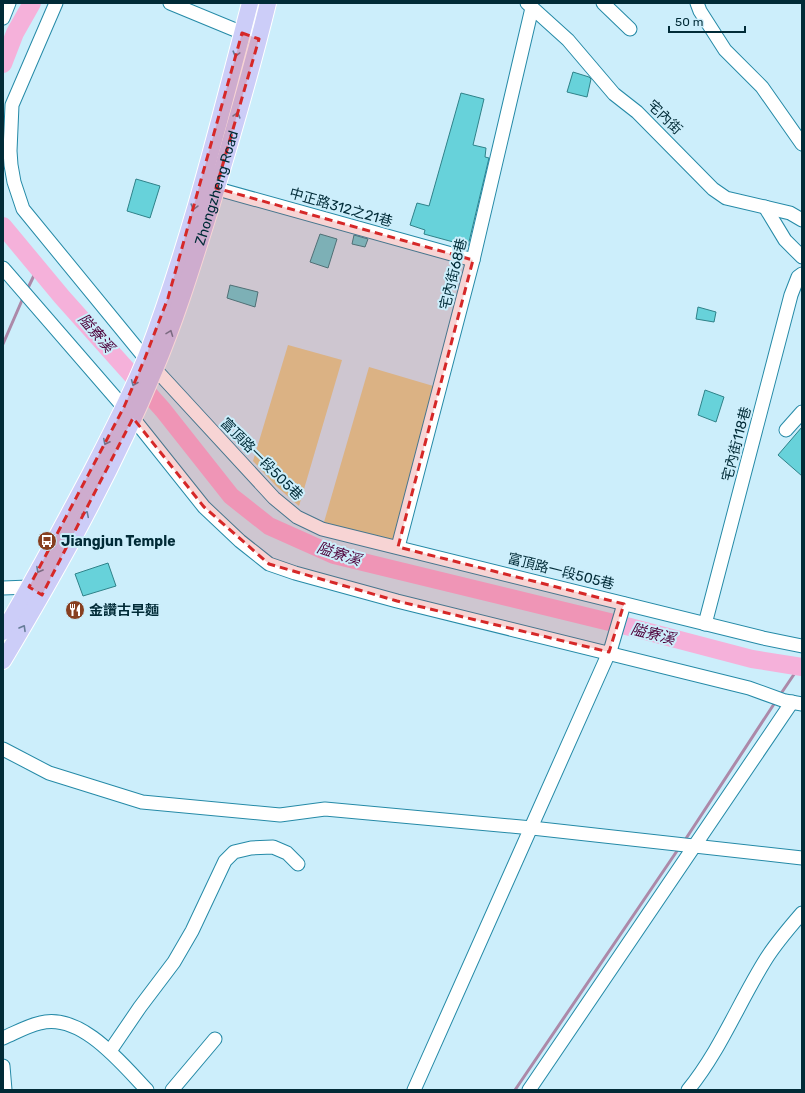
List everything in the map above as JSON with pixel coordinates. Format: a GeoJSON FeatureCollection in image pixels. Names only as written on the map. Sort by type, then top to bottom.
{"type":"FeatureCollection","features":[{"type":"Feature","properties":{"kind":"main road","name":"Zhongzheng Road"},"geometry":{"type":"LineString","coordinates":[[150,364],[250,3]]}},
{"type":"Feature","properties":{"kind":"main road","name":"Zhongzheng Road"},"geometry":{"type":"LineString","coordinates":[[150,364],[182,302],[259,39],[268,3]]}},
{"type":"Feature","properties":{"kind":"main road"},"geometry":{"type":"LineString","coordinates":[[3,661],[36,591],[129,413],[150,364]]}},
{"type":"Feature","properties":{"kind":"main road"},"geometry":{"type":"LineString","coordinates":[[3,632],[36,591]]}},
{"type":"Feature","properties":{"kind":"street"},"geometry":{"type":"LineString","coordinates":[[3,18],[9,3]]}},
{"type":"Feature","properties":{"kind":"street","name":"富頂路一段505巷"},"geometry":{"type":"LineString","coordinates":[[56,3],[12,105],[10,151],[14,182],[23,209],[32,222],[150,364],[274,498],[298,517],[322,529],[398,547],[623,607],[802,646]]}},
{"type":"Feature","properties":{"kind":"street"},"geometry":{"type":"LineString","coordinates":[[170,3],[259,39]]}},
{"type":"Feature","properties":{"kind":"street"},"geometry":{"type":"LineString","coordinates":[[603,3],[630,28]]}},
{"type":"Feature","properties":{"kind":"street"},"geometry":{"type":"LineString","coordinates":[[697,3],[700,11],[725,50],[762,87],[802,144]]}},
{"type":"Feature","properties":{"kind":"street","name":"宅內街"},"geometry":{"type":"LineString","coordinates":[[529,5],[568,40],[614,94],[648,123],[713,188],[726,198],[790,214],[802,220]]}},
{"type":"Feature","properties":{"kind":"street","name":"宅內街68巷"},"geometry":{"type":"LineString","coordinates":[[398,547],[473,260],[529,5]]}},
{"type":"Feature","properties":{"kind":"street","name":"中正路312之21巷"},"geometry":{"type":"LineString","coordinates":[[201,184],[473,260]]}},
{"type":"Feature","properties":{"kind":"street"},"geometry":{"type":"LineString","coordinates":[[765,207],[785,240],[802,257]]}},
{"type":"Feature","properties":{"kind":"street"},"geometry":{"type":"LineString","coordinates":[[3,268],[129,413],[204,507],[240,542],[268,564],[295,573],[390,599],[610,650],[749,688],[789,701],[689,846],[529,1090]]}},
{"type":"Feature","properties":{"kind":"street","name":"宅內街118巷"},"geometry":{"type":"LineString","coordinates":[[706,624],[791,295],[798,278],[802,274]]}},
{"type":"Feature","properties":{"kind":"street"},"geometry":{"type":"LineString","coordinates":[[786,430],[802,412]]}},
{"type":"Feature","properties":{"kind":"street"},"geometry":{"type":"LineString","coordinates":[[3,588],[36,591]]}},
{"type":"Feature","properties":{"kind":"street"},"geometry":{"type":"LineString","coordinates":[[414,1090],[610,650],[623,607]]}},
{"type":"Feature","properties":{"kind":"street"},"geometry":{"type":"LineString","coordinates":[[3,749],[49,773],[142,802],[280,815],[325,810],[532,828],[802,858]]}},
{"type":"Feature","properties":{"kind":"street"},"geometry":{"type":"LineString","coordinates":[[110,1051],[140,1007],[174,962],[192,931],[225,861],[234,852],[251,848],[273,847],[287,853],[298,864]]}},
{"type":"Feature","properties":{"kind":"street"},"geometry":{"type":"LineString","coordinates":[[688,1090],[699,1077],[716,1049],[767,958],[802,913]]}},
{"type":"Feature","properties":{"kind":"street"},"geometry":{"type":"LineString","coordinates":[[3,1038],[40,1023],[58,1021],[79,1028],[110,1051],[147,1090]]}},
{"type":"Feature","properties":{"kind":"street"},"geometry":{"type":"LineString","coordinates":[[172,1090],[215,1039]]}},
{"type":"Feature","properties":{"kind":"street"},"geometry":{"type":"LineString","coordinates":[[3,1066],[5,1090]]}},
{"type":"Feature","properties":{"kind":"highlighted area"},"geometry":{"type":"Polygon","coordinates":[[[242,33],[259,39],[216,188],[473,260],[398,547],[624,604],[609,652],[397,601],[269,564],[204,507],[133,418],[42,595],[29,587],[124,407],[145,358],[168,298],[242,33]]]}},
{"type":"Feature","properties":{"kind":"shaded area"},"geometry":{"type":"Polygon","coordinates":[[[288,345],[342,360],[299,506],[276,486],[253,461],[288,345]]]}},
{"type":"Feature","properties":{"kind":"shaded area"},"geometry":{"type":"Polygon","coordinates":[[[369,367],[440,388],[399,544],[322,529],[369,367]]]}},
{"type":"Feature","properties":{"kind":"building"},"geometry":{"type":"Polygon","coordinates":[[[573,72],[591,79],[587,97],[567,92],[573,72]]]}},
{"type":"Feature","properties":{"kind":"building"},"geometry":{"type":"Polygon","coordinates":[[[461,93],[484,99],[473,145],[486,148],[485,157],[489,158],[468,246],[424,234],[425,230],[410,225],[417,203],[429,206],[461,93]]]}},
{"type":"Feature","properties":{"kind":"building"},"geometry":{"type":"Polygon","coordinates":[[[136,179],[160,186],[150,218],[127,211],[136,179]]]}},
{"type":"Feature","properties":{"kind":"building"},"geometry":{"type":"Polygon","coordinates":[[[320,234],[337,239],[328,268],[310,262],[320,234]]]}},
{"type":"Feature","properties":{"kind":"building"},"geometry":{"type":"Polygon","coordinates":[[[354,235],[368,239],[365,247],[352,244],[354,235]]]}},
{"type":"Feature","properties":{"kind":"building"},"geometry":{"type":"Polygon","coordinates":[[[230,285],[258,292],[255,307],[227,298],[230,285]]]}},
{"type":"Feature","properties":{"kind":"building"},"geometry":{"type":"Polygon","coordinates":[[[698,307],[716,312],[714,322],[696,319],[698,307]]]}},
{"type":"Feature","properties":{"kind":"building"},"geometry":{"type":"Polygon","coordinates":[[[705,390],[724,397],[716,422],[698,415],[705,390]]]}},
{"type":"Feature","properties":{"kind":"building"},"geometry":{"type":"Polygon","coordinates":[[[802,427],[802,476],[778,455],[802,427]]]}},
{"type":"Feature","properties":{"kind":"building"},"geometry":{"type":"Polygon","coordinates":[[[108,563],[116,586],[83,596],[75,574],[108,563]]]}},
{"type":"Feature","properties":{"kind":"waterway","name":"隘寮溪"},"geometry":{"type":"LineString","coordinates":[[3,64],[15,33],[32,3]]}},
{"type":"Feature","properties":{"kind":"waterway","name":"隘寮溪"},"geometry":{"type":"LineString","coordinates":[[3,226],[62,297],[163,410],[231,496],[269,526],[334,555],[630,627],[752,659],[802,667]]}},
{"type":"Feature","properties":{"kind":"waterway"},"geometry":{"type":"LineString","coordinates":[[27,290],[38,267]]}},
{"type":"Feature","properties":{"kind":"waterway"},"geometry":{"type":"LineString","coordinates":[[3,344],[23,298]]}},
{"type":"Feature","properties":{"kind":"waterway"},"geometry":{"type":"LineString","coordinates":[[780,695],[799,667]]}},
{"type":"Feature","properties":{"kind":"waterway"},"geometry":{"type":"LineString","coordinates":[[685,840],[776,701]]}},
{"type":"Feature","properties":{"kind":"waterway"},"geometry":{"type":"LineString","coordinates":[[515,1090],[679,848]]}},
{"type":"Feature","properties":{"kind":"place","name":"Jiangjun Temple"},"geometry":{"type":"Point","coordinates":[47,541]}},
{"type":"Feature","properties":{"kind":"place","name":"金讚古早麵"},"geometry":{"type":"Point","coordinates":[75,610]}}]}
